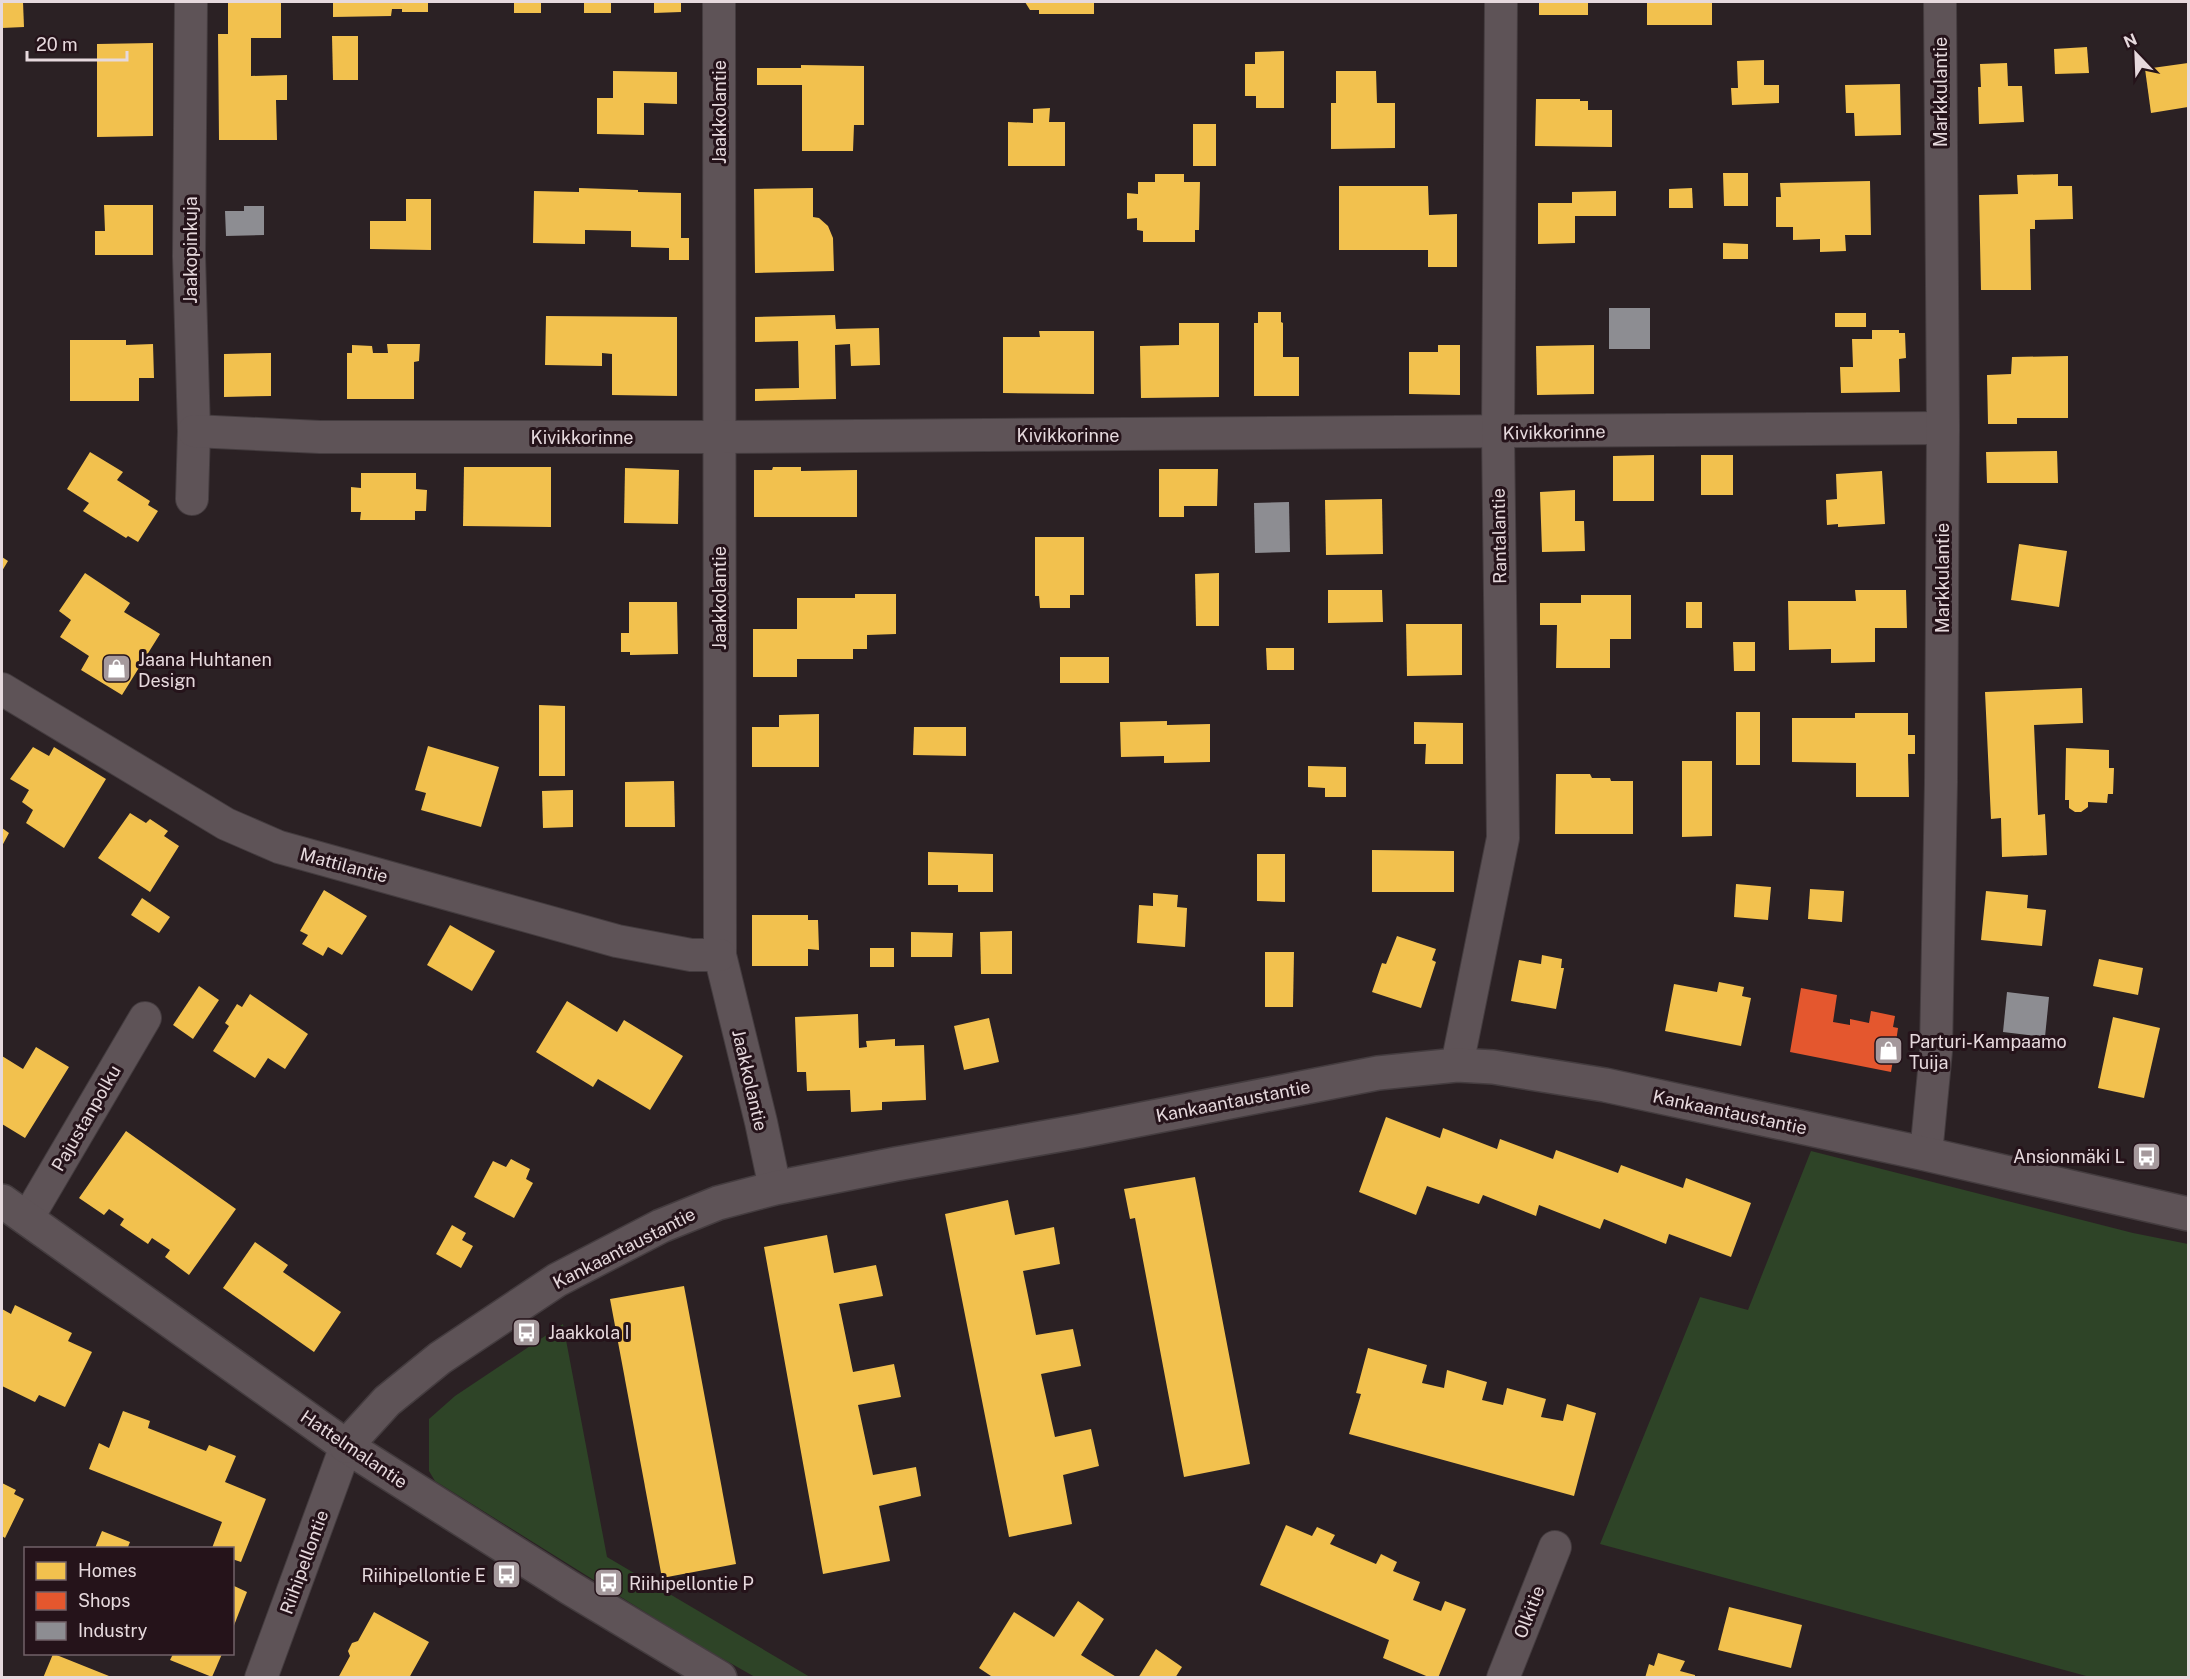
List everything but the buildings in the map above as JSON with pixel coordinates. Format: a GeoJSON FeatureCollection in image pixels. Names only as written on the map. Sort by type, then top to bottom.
{"type":"FeatureCollection","features":[{"type":"Feature","properties":{"kind":"street","name":"Jaakopinkuja"},"geometry":{"type":"LineString","coordinates":[[191,2],[189,256],[194,430],[192,499]]}},
{"type":"Feature","properties":{"kind":"street","name":"Jaakkolantie"},"geometry":{"type":"LineString","coordinates":[[719,2],[720,955],[775,1188]]}},
{"type":"Feature","properties":{"kind":"street","name":"Rantalantie"},"geometry":{"type":"LineString","coordinates":[[1457,1065],[1503,838],[1497,433],[1501,2]]}},
{"type":"Feature","properties":{"kind":"street","name":"Markkulantie"},"geometry":{"type":"LineString","coordinates":[[1926,1154],[1936,1039],[1941,758],[1943,428],[1940,2]]}},
{"type":"Feature","properties":{"kind":"street","name":"Kivikkorinne"},"geometry":{"type":"LineString","coordinates":[[194,430],[320,437],[718,437],[1943,428]]}},
{"type":"Feature","properties":{"kind":"street","name":"Mattilantie"},"geometry":{"type":"LineString","coordinates":[[2,689],[226,824],[279,847],[617,941],[691,955],[720,955]]}},
{"type":"Feature","properties":{"kind":"street","name":"Pajustanpolku"},"geometry":{"type":"LineString","coordinates":[[14,1210],[145,1018]]}},
{"type":"Feature","properties":{"kind":"street","name":"Kankaantaustantie"},"geometry":{"type":"LineString","coordinates":[[346,1446],[387,1401],[440,1358],[557,1280],[661,1226],[718,1203],[775,1188],[896,1164],[1081,1131],[1378,1073],[1457,1065],[1493,1067],[1605,1085],[1926,1154],[2188,1214]]}},
{"type":"Feature","properties":{"kind":"street","name":"Hattelmalantie"},"geometry":{"type":"LineString","coordinates":[[14,1210],[346,1446],[570,1588],[720,1677]]}},
{"type":"Feature","properties":{"kind":"street","name":"Riihipellontie"},"geometry":{"type":"LineString","coordinates":[[261,1677],[346,1446]]}},
{"type":"Feature","properties":{"kind":"street","name":"Olkitie"},"geometry":{"type":"LineString","coordinates":[[1503,1677],[1555,1547]]}},
{"type":"Feature","properties":{"kind":"green space"},"geometry":{"type":"Polygon","coordinates":[[[1811,1151],[2133,1233],[2188,1244],[2188,1677],[2090,1677],[1600,1544],[1700,1297],[1748,1310],[1811,1151]]]}},
{"type":"Feature","properties":{"kind":"green space"},"geometry":{"type":"Polygon","coordinates":[[[563,1324],[607,1557],[810,1677],[755,1677],[693,1642],[435,1481],[429,1471],[429,1419],[455,1396],[563,1324]]]}},
{"type":"Feature","properties":{"kind":"place","name":"Jaana Huhtanen Design"},"geometry":{"type":"Point","coordinates":[117,669]}},
{"type":"Feature","properties":{"kind":"place","name":"Parturi-Kampaamo Tuija"},"geometry":{"type":"Point","coordinates":[1888,1051]}},
{"type":"Feature","properties":{"kind":"place","name":"Ansionmäki L"},"geometry":{"type":"Point","coordinates":[2146,1156]}},
{"type":"Feature","properties":{"kind":"place","name":"Jaakkola I"},"geometry":{"type":"Point","coordinates":[527,1332]}},
{"type":"Feature","properties":{"kind":"place","name":"Riihipellontie E"},"geometry":{"type":"Point","coordinates":[507,1575]}},
{"type":"Feature","properties":{"kind":"place","name":"Riihipellontie P"},"geometry":{"type":"Point","coordinates":[608,1583]}}]}
